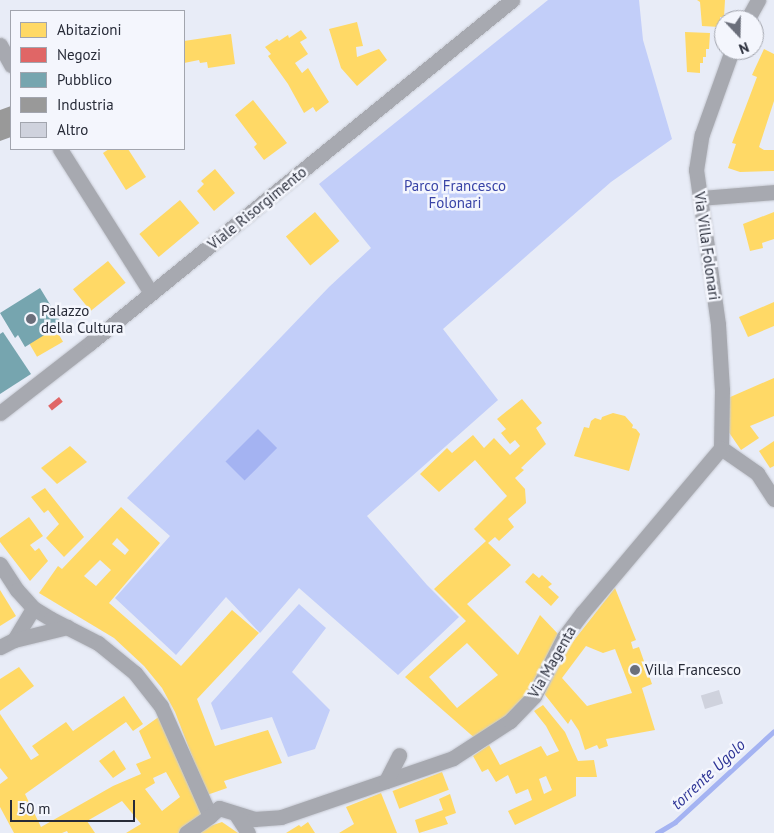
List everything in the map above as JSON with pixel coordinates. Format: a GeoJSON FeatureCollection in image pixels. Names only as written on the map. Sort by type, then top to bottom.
{"type":"FeatureCollection","features":[{"type":"Feature","properties":{"kind":"street","name":"Viale Risorgimento"},"geometry":{"type":"LineString","coordinates":[[0,413],[512,0]]}},
{"type":"Feature","properties":{"kind":"street"},"geometry":{"type":"LineString","coordinates":[[0,45],[10,63]]}},
{"type":"Feature","properties":{"kind":"street","name":"Via Villa Folonari"},"geometry":{"type":"LineString","coordinates":[[721,448],[722,390],[718,324],[696,170],[702,134],[728,60]]}},
{"type":"Feature","properties":{"kind":"street"},"geometry":{"type":"LineString","coordinates":[[61,150],[151,293]]}},
{"type":"Feature","properties":{"kind":"street"},"geometry":{"type":"LineString","coordinates":[[700,198],[774,192]]}},
{"type":"Feature","properties":{"kind":"street"},"geometry":{"type":"LineString","coordinates":[[721,448],[757,473],[774,499]]}},
{"type":"Feature","properties":{"kind":"street","name":"Via Magenta"},"geometry":{"type":"LineString","coordinates":[[214,812],[254,819],[281,817],[453,758],[472,748],[510,721],[534,696],[564,637],[583,612],[721,448]]}},
{"type":"Feature","properties":{"kind":"street"},"geometry":{"type":"LineString","coordinates":[[0,564],[17,590],[33,608],[98,643],[135,673],[161,706],[214,812],[186,833]]}},
{"type":"Feature","properties":{"kind":"street"},"geometry":{"type":"LineString","coordinates":[[14,640],[33,608]]}},
{"type":"Feature","properties":{"kind":"street"},"geometry":{"type":"LineString","coordinates":[[0,647],[14,640],[67,627]]}},
{"type":"Feature","properties":{"kind":"street"},"geometry":{"type":"LineString","coordinates":[[386,781],[399,755]]}},
{"type":"Feature","properties":{"kind":"street"},"geometry":{"type":"LineString","coordinates":[[238,816],[248,833]]}},
{"type":"Feature","properties":{"kind":"green space","name":"Parco Francesco Folonari"},"geometry":{"type":"Polygon","coordinates":[[[548,0],[639,0],[643,40],[672,139],[611,182],[443,329],[498,400],[367,516],[427,585],[459,617],[398,675],[299,588],[260,633],[226,597],[176,655],[115,598],[170,536],[127,498],[329,287],[371,248],[319,184],[548,0]]]}},
{"type":"Feature","properties":{"kind":"green space"},"geometry":{"type":"Polygon","coordinates":[[[299,604],[326,628],[292,672],[330,710],[315,749],[288,757],[272,717],[221,730],[211,703],[299,604]]]}},
{"type":"Feature","properties":{"kind":"shaded area"},"geometry":{"type":"Polygon","coordinates":[[[258,429],[277,448],[245,481],[225,462],[258,429]]]}},
{"type":"Feature","properties":{"kind":"building: Abitazioni"},"geometry":{"type":"Polygon","coordinates":[[[697,0],[725,0],[724,10],[714,10],[714,27],[702,26],[700,2],[697,0]]]}},
{"type":"Feature","properties":{"kind":"building: Abitazioni"},"geometry":{"type":"Polygon","coordinates":[[[357,22],[363,46],[356,47],[357,57],[379,49],[387,60],[357,86],[341,68],[329,29],[357,22]]]}},
{"type":"Feature","properties":{"kind":"building: Abitazioni"},"geometry":{"type":"Polygon","coordinates":[[[301,30],[307,38],[300,42],[308,54],[295,63],[302,73],[308,68],[329,102],[316,112],[313,107],[304,113],[288,84],[268,56],[271,54],[265,47],[277,39],[279,41],[288,35],[289,38],[301,30]]]}},
{"type":"Feature","properties":{"kind":"building: Abitazioni"},"geometry":{"type":"Polygon","coordinates":[[[685,32],[710,33],[709,49],[706,49],[706,57],[703,57],[703,63],[700,63],[700,73],[687,72],[685,32]]]}},
{"type":"Feature","properties":{"kind":"building: Abitazioni"},"geometry":{"type":"Polygon","coordinates":[[[231,34],[235,64],[208,68],[207,62],[200,63],[199,60],[185,63],[185,41],[231,34]]]}},
{"type":"Feature","properties":{"kind":"building: Abitazioni"},"geometry":{"type":"Polygon","coordinates":[[[764,49],[774,54],[774,101],[759,147],[764,150],[774,150],[774,171],[740,172],[728,168],[736,144],[732,143],[757,77],[752,75],[759,60],[764,60],[764,49]]]}},
{"type":"Feature","properties":{"kind":"building: Abitazioni"},"geometry":{"type":"Polygon","coordinates":[[[253,100],[287,143],[264,160],[254,147],[257,144],[235,115],[253,100]]]}},
{"type":"Feature","properties":{"kind":"building: Abitazioni"},"geometry":{"type":"Polygon","coordinates":[[[108,150],[129,150],[146,177],[126,190],[103,153],[108,150]]]}},
{"type":"Feature","properties":{"kind":"building: Abitazioni"},"geometry":{"type":"Polygon","coordinates":[[[215,169],[235,193],[214,211],[197,191],[204,184],[201,181],[215,169]]]}},
{"type":"Feature","properties":{"kind":"building: Abitazioni"},"geometry":{"type":"Polygon","coordinates":[[[180,200],[199,223],[159,257],[139,234],[180,200]]]}},
{"type":"Feature","properties":{"kind":"building: Abitazioni"},"geometry":{"type":"Polygon","coordinates":[[[315,212],[339,241],[310,266],[286,236],[315,212]]]}},
{"type":"Feature","properties":{"kind":"building: Abitazioni"},"geometry":{"type":"Polygon","coordinates":[[[774,212],[774,239],[762,243],[763,248],[750,251],[743,224],[774,212]]]}},
{"type":"Feature","properties":{"kind":"building: Abitazioni"},"geometry":{"type":"Polygon","coordinates":[[[108,261],[126,283],[91,311],[73,289],[108,261]]]}},
{"type":"Feature","properties":{"kind":"building: Abitazioni"},"geometry":{"type":"Polygon","coordinates":[[[774,302],[774,326],[748,337],[739,317],[774,302]]]}},
{"type":"Feature","properties":{"kind":"building: Abitazioni"},"geometry":{"type":"Polygon","coordinates":[[[55,328],[63,342],[37,357],[29,343],[55,328]]]}},
{"type":"Feature","properties":{"kind":"building: Abitazioni"},"geometry":{"type":"Polygon","coordinates":[[[774,378],[774,416],[750,426],[759,438],[741,450],[728,431],[728,398],[774,378]]]}},
{"type":"Feature","properties":{"kind":"building: Abitazioni"},"geometry":{"type":"Polygon","coordinates":[[[522,399],[542,423],[536,428],[546,444],[521,468],[524,470],[515,478],[525,489],[526,503],[508,519],[514,527],[499,541],[495,537],[488,543],[511,565],[467,604],[518,655],[540,615],[559,635],[522,702],[477,740],[405,677],[466,621],[434,589],[486,541],[474,529],[507,496],[475,460],[439,492],[420,474],[447,448],[452,453],[473,435],[484,448],[494,438],[510,455],[520,446],[515,440],[510,444],[501,433],[506,429],[497,419],[522,399]],[[467,643],[429,677],[457,708],[498,675],[467,643]]]}},
{"type":"Feature","properties":{"kind":"building: Abitazioni"},"geometry":{"type":"Polygon","coordinates":[[[613,413],[625,416],[633,425],[632,428],[636,429],[640,434],[629,471],[574,456],[584,427],[589,428],[591,421],[595,418],[601,420],[602,417],[613,413]]]}},
{"type":"Feature","properties":{"kind":"building: Abitazioni"},"geometry":{"type":"Polygon","coordinates":[[[774,441],[774,466],[770,468],[759,451],[774,441]]]}},
{"type":"Feature","properties":{"kind":"building: Abitazioni"},"geometry":{"type":"Polygon","coordinates":[[[70,446],[87,462],[57,484],[41,468],[70,446]]]}},
{"type":"Feature","properties":{"kind":"building: Abitazioni"},"geometry":{"type":"Polygon","coordinates":[[[45,488],[84,537],[64,557],[46,538],[59,524],[48,510],[44,513],[31,497],[45,488]]]}},
{"type":"Feature","properties":{"kind":"building: Abitazioni"},"geometry":{"type":"Polygon","coordinates":[[[121,507],[160,543],[109,603],[181,666],[232,610],[259,633],[197,699],[215,746],[268,730],[282,763],[224,781],[227,788],[207,795],[175,712],[162,688],[144,666],[114,638],[39,593],[58,566],[62,569],[121,507]],[[117,538],[112,544],[125,555],[129,550],[117,538]],[[100,560],[84,576],[96,586],[111,570],[100,560]]]}},
{"type":"Feature","properties":{"kind":"building: Abitazioni"},"geometry":{"type":"Polygon","coordinates":[[[29,517],[43,536],[30,545],[35,551],[39,548],[48,561],[30,581],[0,542],[0,538],[29,517]]]}},
{"type":"Feature","properties":{"kind":"building: Abitazioni"},"geometry":{"type":"Polygon","coordinates":[[[533,573],[539,578],[542,575],[552,584],[548,587],[559,597],[551,606],[525,582],[533,573]]]}},
{"type":"Feature","properties":{"kind":"building: Abitazioni","name":"Villa Francesco"},"geometry":{"type":"Polygon","coordinates":[[[615,588],[636,640],[631,642],[633,649],[639,647],[652,684],[642,688],[655,730],[606,739],[608,746],[599,749],[597,745],[585,750],[579,731],[571,719],[568,724],[542,691],[557,662],[615,588]],[[586,646],[562,678],[587,706],[632,693],[615,649],[603,653],[586,646]]]}},
{"type":"Feature","properties":{"kind":"building: Abitazioni"},"geometry":{"type":"Polygon","coordinates":[[[0,590],[16,616],[0,626],[0,590]]]}},
{"type":"Feature","properties":{"kind":"building: Abitazioni"},"geometry":{"type":"Polygon","coordinates":[[[19,667],[34,686],[0,711],[0,679],[19,667]]]}},
{"type":"Feature","properties":{"kind":"building: Abitazioni"},"geometry":{"type":"Polygon","coordinates":[[[124,696],[143,724],[133,731],[126,722],[25,794],[41,827],[113,786],[141,774],[136,764],[151,758],[139,731],[160,716],[167,726],[190,789],[203,814],[181,833],[126,833],[141,824],[122,801],[87,821],[95,833],[68,833],[67,831],[62,833],[14,833],[0,807],[0,784],[8,778],[0,768],[0,714],[31,760],[39,755],[32,746],[66,722],[73,731],[124,696]],[[166,772],[153,778],[155,783],[145,789],[162,811],[180,797],[166,772]]]}},
{"type":"Feature","properties":{"kind":"building: Abitazioni"},"geometry":{"type":"Polygon","coordinates":[[[543,705],[565,732],[578,761],[594,760],[597,777],[576,777],[576,796],[515,825],[508,811],[532,800],[528,789],[516,794],[508,775],[496,782],[488,769],[482,772],[473,756],[489,745],[500,765],[541,746],[547,756],[559,751],[546,726],[534,711],[543,705]],[[546,776],[539,779],[544,794],[552,790],[546,776]]]}},
{"type":"Feature","properties":{"kind":"building: Abitazioni"},"geometry":{"type":"Polygon","coordinates":[[[114,750],[126,769],[113,778],[99,761],[114,750]]]}},
{"type":"Feature","properties":{"kind":"building: Abitazioni"},"geometry":{"type":"Polygon","coordinates":[[[442,772],[449,790],[399,809],[393,791],[442,772]]]}},
{"type":"Feature","properties":{"kind":"building: Abitazioni"},"geometry":{"type":"Polygon","coordinates":[[[381,793],[397,833],[339,833],[354,824],[346,807],[381,793]]]}},
{"type":"Feature","properties":{"kind":"building: Abitazioni"},"geometry":{"type":"Polygon","coordinates":[[[450,794],[456,813],[445,817],[448,824],[419,833],[415,820],[443,810],[439,799],[450,794]]]}},
{"type":"Feature","properties":{"kind":"building: Abitazioni"},"geometry":{"type":"Polygon","coordinates":[[[222,822],[238,833],[193,833],[210,826],[222,822]]]}},
{"type":"Feature","properties":{"kind":"building: Abitazioni"},"geometry":{"type":"Polygon","coordinates":[[[308,822],[315,833],[286,833],[299,825],[301,827],[308,822]]]}},
{"type":"Feature","properties":{"kind":"building: Negozi"},"geometry":{"type":"Polygon","coordinates":[[[59,397],[63,402],[52,410],[48,406],[59,397]]]}},
{"type":"Feature","properties":{"kind":"building: Pubblico","name":"Palazzo della Cultura"},"geometry":{"type":"Polygon","coordinates":[[[40,288],[62,324],[25,347],[18,335],[15,338],[0,313],[40,288]]]}},
{"type":"Feature","properties":{"kind":"building: Pubblico"},"geometry":{"type":"Polygon","coordinates":[[[3,332],[31,374],[0,394],[0,334],[3,332]]]}},
{"type":"Feature","properties":{"kind":"building: Industria"},"geometry":{"type":"Polygon","coordinates":[[[10,106],[10,137],[0,141],[0,110],[10,106]]]}},
{"type":"Feature","properties":{"kind":"building: Altro"},"geometry":{"type":"Polygon","coordinates":[[[719,690],[723,703],[705,709],[701,696],[719,690]]]}},
{"type":"Feature","properties":{"kind":"waterway","name":"torrente Ugolo"},"geometry":{"type":"LineString","coordinates":[[657,833],[675,822],[774,731]]}},
{"type":"Feature","properties":{"kind":"place","name":"Palazzo della Cultura"},"geometry":{"type":"Point","coordinates":[31,319]}},
{"type":"Feature","properties":{"kind":"place","name":"Villa Francesco"},"geometry":{"type":"Point","coordinates":[635,670]}}]}
